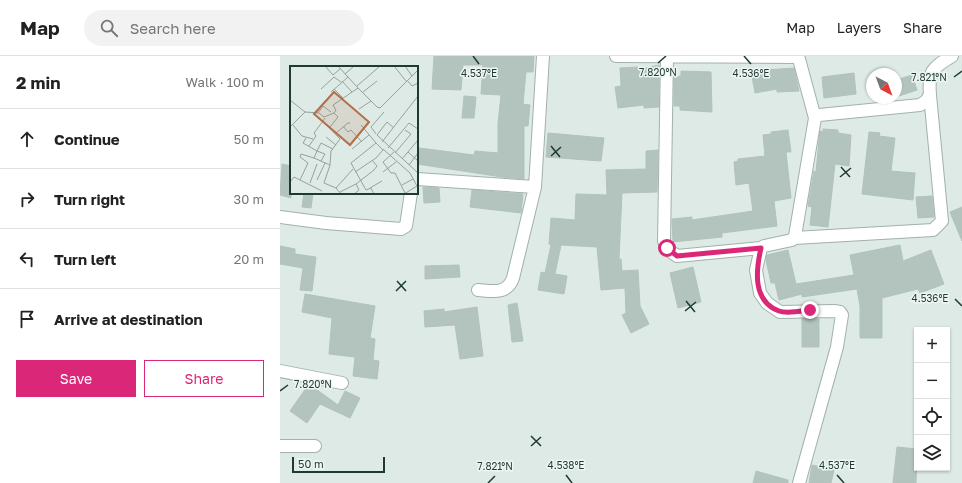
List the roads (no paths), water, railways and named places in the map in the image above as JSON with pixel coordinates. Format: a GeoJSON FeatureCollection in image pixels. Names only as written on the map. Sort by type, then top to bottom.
{"type":"FeatureCollection","features":[{"type":"Feature","properties":{"kind":"street"},"geometry":{"type":"LineString","coordinates":[[478,290],[499,292],[511,283],[535,187],[543,56]]}},
{"type":"Feature","properties":{"kind":"street"},"geometry":{"type":"LineString","coordinates":[[616,56],[796,57],[799,59],[815,118],[794,238]]}},
{"type":"Feature","properties":{"kind":"street"},"geometry":{"type":"LineString","coordinates":[[667,57],[664,242],[667,248],[677,256],[761,248],[794,238],[933,230],[939,226],[942,221],[928,80],[931,72],[952,56]]}},
{"type":"Feature","properties":{"kind":"street"},"geometry":{"type":"LineString","coordinates":[[815,118],[819,115],[920,105],[926,101],[930,95]]}},
{"type":"Feature","properties":{"kind":"street"},"geometry":{"type":"LineString","coordinates":[[418,179],[476,185],[535,187]]}},
{"type":"Feature","properties":{"kind":"street"},"geometry":{"type":"LineString","coordinates":[[280,216],[326,223],[401,228],[406,226],[408,220],[411,194]]}},
{"type":"Feature","properties":{"kind":"street"},"geometry":{"type":"LineString","coordinates":[[761,248],[756,270],[757,281],[760,293],[772,307],[780,312],[834,311],[840,312],[842,315],[836,348],[798,483]]}},
{"type":"Feature","properties":{"kind":"street"},"geometry":{"type":"LineString","coordinates":[[280,371],[342,383]]}},
{"type":"Feature","properties":{"kind":"street"},"geometry":{"type":"LineString","coordinates":[[280,446],[315,446]]}}]}
